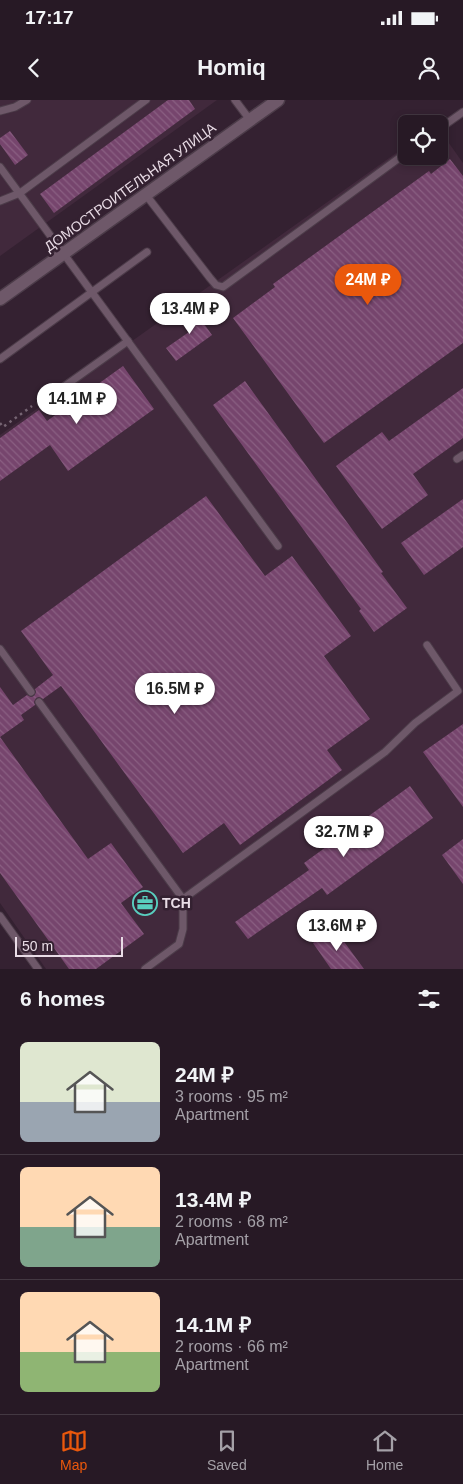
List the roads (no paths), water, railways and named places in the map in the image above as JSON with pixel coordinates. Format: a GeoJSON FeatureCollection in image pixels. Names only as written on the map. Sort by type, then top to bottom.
{"type":"FeatureCollection","features":[{"type":"Feature","properties":{"kind":"street","name":"ДОМОСТРОИТЕЛЬНАЯ УЛИЦА"},"geometry":{"type":"LineString","coordinates":[[0,299],[278,100]]}},
{"type":"Feature","properties":{"kind":"lane"},"geometry":{"type":"LineString","coordinates":[[0,111],[15,107],[28,100]]}},
{"type":"Feature","properties":{"kind":"lane"},"geometry":{"type":"LineString","coordinates":[[0,201],[20,193],[146,100]]}},
{"type":"Feature","properties":{"kind":"lane"},"geometry":{"type":"LineString","coordinates":[[235,100],[250,120]]}},
{"type":"Feature","properties":{"kind":"lane"},"geometry":{"type":"LineString","coordinates":[[448,123],[463,112]]}},
{"type":"Feature","properties":{"kind":"lane"},"geometry":{"type":"LineString","coordinates":[[146,194],[210,278],[216,284],[223,287],[398,159]]}},
{"type":"Feature","properties":{"kind":"lane"},"geometry":{"type":"LineString","coordinates":[[0,167],[278,546]]}},
{"type":"Feature","properties":{"kind":"lane"},"geometry":{"type":"LineString","coordinates":[[0,359],[147,252]]}},
{"type":"Feature","properties":{"kind":"lane"},"geometry":{"type":"LineString","coordinates":[[41,403],[128,341]]}},
{"type":"Feature","properties":{"kind":"lane"},"geometry":{"type":"LineString","coordinates":[[183,899],[385,752],[415,723],[458,691],[428,646]]}},
{"type":"Feature","properties":{"kind":"lane"},"geometry":{"type":"LineString","coordinates":[[0,649],[31,692]]}},
{"type":"Feature","properties":{"kind":"lane"},"geometry":{"type":"LineString","coordinates":[[39,702],[183,899],[183,929],[179,944],[145,969]]}},
{"type":"Feature","properties":{"kind":"lane"},"geometry":{"type":"LineString","coordinates":[[0,916],[38,969]]}},
{"type":"Feature","properties":{"kind":"place","name":"ТСН"},"geometry":{"type":"Point","coordinates":[145,903]}}]}
